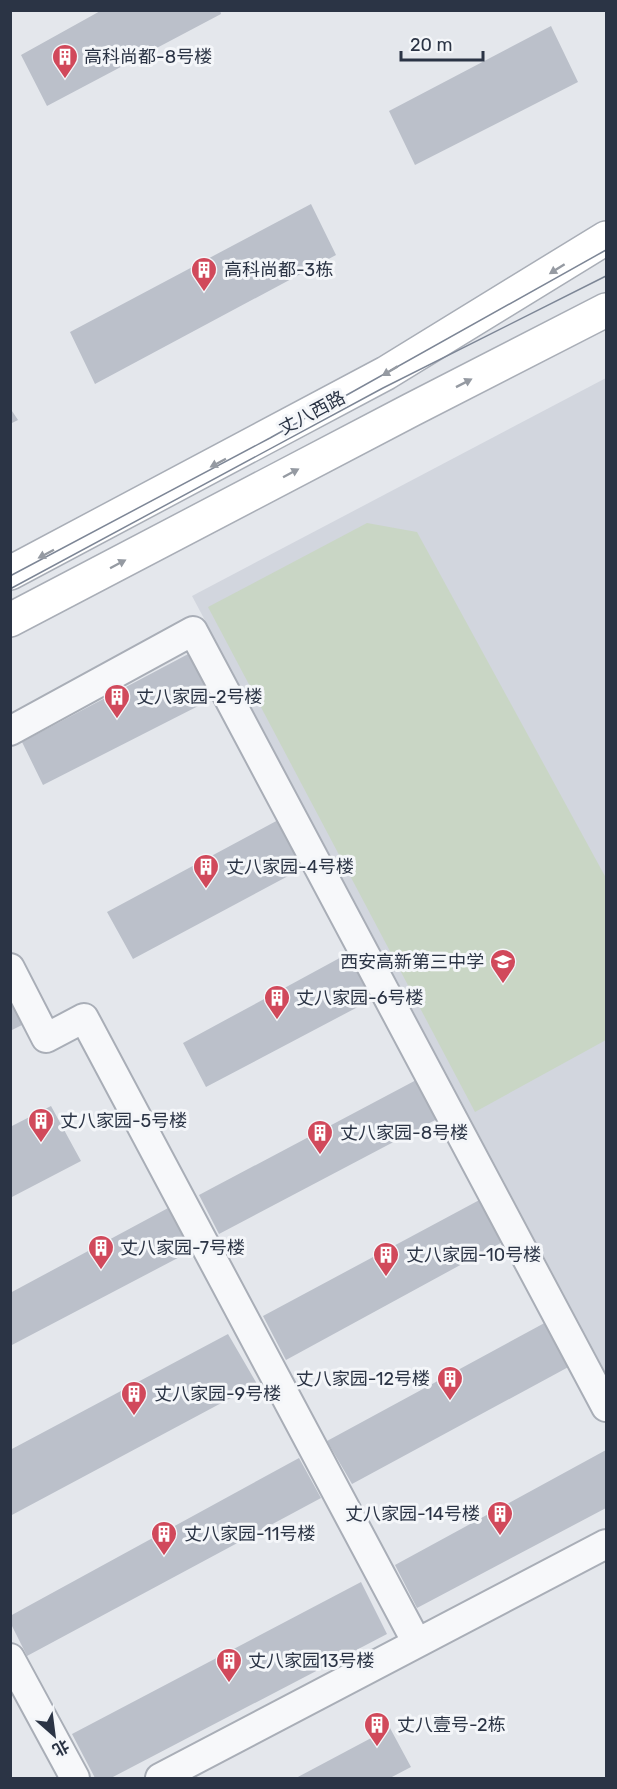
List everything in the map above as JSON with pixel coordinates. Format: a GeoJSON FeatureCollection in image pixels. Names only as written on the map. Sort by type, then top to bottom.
{"type":"FeatureCollection","features":[{"type":"Feature","properties":{"kind":"main road","name":"丈八西路"},"geometry":{"type":"LineString","coordinates":[[10,573],[386,374],[606,238]]}},
{"type":"Feature","properties":{"kind":"main road"},"geometry":{"type":"LineString","coordinates":[[10,620],[606,310]]}},
{"type":"Feature","properties":{"kind":"street"},"geometry":{"type":"LineString","coordinates":[[10,731],[193,631],[606,1407]]}},
{"type":"Feature","properties":{"kind":"street"},"geometry":{"type":"LineString","coordinates":[[10,968],[46,1038],[84,1018],[417,1643]]}},
{"type":"Feature","properties":{"kind":"street"},"geometry":{"type":"LineString","coordinates":[[160,1779],[606,1544]]}},
{"type":"Feature","properties":{"kind":"street"},"geometry":{"type":"LineString","coordinates":[[10,1658],[75,1779]]}},
{"type":"Feature","properties":{"kind":"shaded area","name":"西安高新第三中学"},"geometry":{"type":"Polygon","coordinates":[[[606,378],[606,1373],[192,596],[606,378]]]}},
{"type":"Feature","properties":{"kind":"green space"},"geometry":{"type":"Polygon","coordinates":[[[367,523],[417,532],[606,878],[606,1040],[475,1112],[208,607],[367,523]]]}},
{"type":"Feature","properties":{"kind":"building","name":"高科尚都-8号楼"},"geometry":{"type":"Polygon","coordinates":[[[102,10],[220,10],[221,14],[47,106],[21,55],[102,10]]]}},
{"type":"Feature","properties":{"kind":"building"},"geometry":{"type":"Polygon","coordinates":[[[551,26],[578,82],[415,165],[389,111],[551,26]]]}},
{"type":"Feature","properties":{"kind":"building","name":"高科尚都-3栋"},"geometry":{"type":"Polygon","coordinates":[[[311,204],[336,255],[95,384],[70,332],[311,204]]]}},
{"type":"Feature","properties":{"kind":"building"},"geometry":{"type":"Polygon","coordinates":[[[10,408],[18,420],[10,424],[10,408]]]}},
{"type":"Feature","properties":{"kind":"building","name":"丈八家园-2号楼"},"geometry":{"type":"Polygon","coordinates":[[[192,652],[214,698],[43,785],[22,742],[192,652]]]}},
{"type":"Feature","properties":{"kind":"building","name":"丈八家园-4号楼"},"geometry":{"type":"Polygon","coordinates":[[[280,819],[305,867],[133,959],[107,912],[280,819]]]}},
{"type":"Feature","properties":{"kind":"building","name":"丈八家园-6号楼"},"geometry":{"type":"Polygon","coordinates":[[[347,954],[373,999],[206,1087],[183,1043],[347,954]]]}},
{"type":"Feature","properties":{"kind":"building"},"geometry":{"type":"Polygon","coordinates":[[[10,999],[24,1024],[10,1031],[10,999]]]}},
{"type":"Feature","properties":{"kind":"building","name":"丈八家园-8号楼"},"geometry":{"type":"Polygon","coordinates":[[[420,1078],[441,1117],[219,1234],[199,1195],[420,1078]]]}},
{"type":"Feature","properties":{"kind":"building","name":"丈八家园-5号楼"},"geometry":{"type":"Polygon","coordinates":[[[51,1106],[81,1161],[10,1198],[10,1127],[51,1106]]]}},
{"type":"Feature","properties":{"kind":"building","name":"丈八家园-10号楼"},"geometry":{"type":"Polygon","coordinates":[[[485,1197],[508,1239],[286,1360],[263,1316],[485,1197]]]}},
{"type":"Feature","properties":{"kind":"building","name":"丈八家园-7号楼"},"geometry":{"type":"Polygon","coordinates":[[[170,1207],[193,1250],[10,1346],[10,1293],[170,1207]]]}},
{"type":"Feature","properties":{"kind":"building","name":"丈八家园-12号楼"},"geometry":{"type":"Polygon","coordinates":[[[550,1320],[574,1364],[352,1484],[327,1441],[550,1320]]]}},
{"type":"Feature","properties":{"kind":"building","name":"丈八家园-9号楼"},"geometry":{"type":"Polygon","coordinates":[[[228,1334],[257,1384],[10,1516],[10,1450],[228,1334]]]}},
{"type":"Feature","properties":{"kind":"building","name":"丈八家园-14号楼"},"geometry":{"type":"Polygon","coordinates":[[[606,1450],[606,1508],[417,1608],[395,1565],[606,1450]]]}},
{"type":"Feature","properties":{"kind":"building","name":"丈八家园-11号楼"},"geometry":{"type":"Polygon","coordinates":[[[299,1458],[321,1498],[27,1656],[10,1622],[10,1616],[299,1458]]]}},
{"type":"Feature","properties":{"kind":"building","name":"丈八家园13号楼"},"geometry":{"type":"Polygon","coordinates":[[[361,1582],[387,1634],[111,1778],[95,1778],[72,1734],[361,1582]]]}},
{"type":"Feature","properties":{"kind":"building","name":"丈八壹号-2栋"},"geometry":{"type":"Polygon","coordinates":[[[390,1728],[411,1767],[390,1778],[296,1778],[390,1728]]]}},
{"type":"Feature","properties":{"kind":"tram line"},"geometry":{"type":"LineString","coordinates":[[10,576],[270,438],[606,250]]}},
{"type":"Feature","properties":{"kind":"tram line"},"geometry":{"type":"LineString","coordinates":[[10,589],[383,388],[606,276]]}},
{"type":"Feature","properties":{"kind":"place","name":"高科尚都-8号楼"},"geometry":{"type":"Point","coordinates":[65,80]}},
{"type":"Feature","properties":{"kind":"place","name":"高科尚都-3栋"},"geometry":{"type":"Point","coordinates":[204,293]}},
{"type":"Feature","properties":{"kind":"place","name":"丈八家园-2号楼"},"geometry":{"type":"Point","coordinates":[117,720]}},
{"type":"Feature","properties":{"kind":"place","name":"丈八家园-4号楼"},"geometry":{"type":"Point","coordinates":[206,890]}},
{"type":"Feature","properties":{"kind":"place","name":"西安高新第三中学"},"geometry":{"type":"Point","coordinates":[503,985]}},
{"type":"Feature","properties":{"kind":"place","name":"丈八家园-6号楼"},"geometry":{"type":"Point","coordinates":[277,1021]}},
{"type":"Feature","properties":{"kind":"place","name":"丈八家园-5号楼"},"geometry":{"type":"Point","coordinates":[41,1144]}},
{"type":"Feature","properties":{"kind":"place","name":"丈八家园-8号楼"},"geometry":{"type":"Point","coordinates":[320,1156]}},
{"type":"Feature","properties":{"kind":"place","name":"丈八家园-7号楼"},"geometry":{"type":"Point","coordinates":[101,1271]}},
{"type":"Feature","properties":{"kind":"place","name":"丈八家园-10号楼"},"geometry":{"type":"Point","coordinates":[386,1278]}},
{"type":"Feature","properties":{"kind":"place","name":"丈八家园-12号楼"},"geometry":{"type":"Point","coordinates":[450,1402]}},
{"type":"Feature","properties":{"kind":"place","name":"丈八家园-9号楼"},"geometry":{"type":"Point","coordinates":[134,1417]}},
{"type":"Feature","properties":{"kind":"place","name":"丈八家园-14号楼"},"geometry":{"type":"Point","coordinates":[500,1537]}},
{"type":"Feature","properties":{"kind":"place","name":"丈八家园-11号楼"},"geometry":{"type":"Point","coordinates":[164,1557]}},
{"type":"Feature","properties":{"kind":"place","name":"丈八家园13号楼"},"geometry":{"type":"Point","coordinates":[229,1684]}},
{"type":"Feature","properties":{"kind":"place","name":"丈八壹号-2栋"},"geometry":{"type":"Point","coordinates":[377,1748]}}]}
